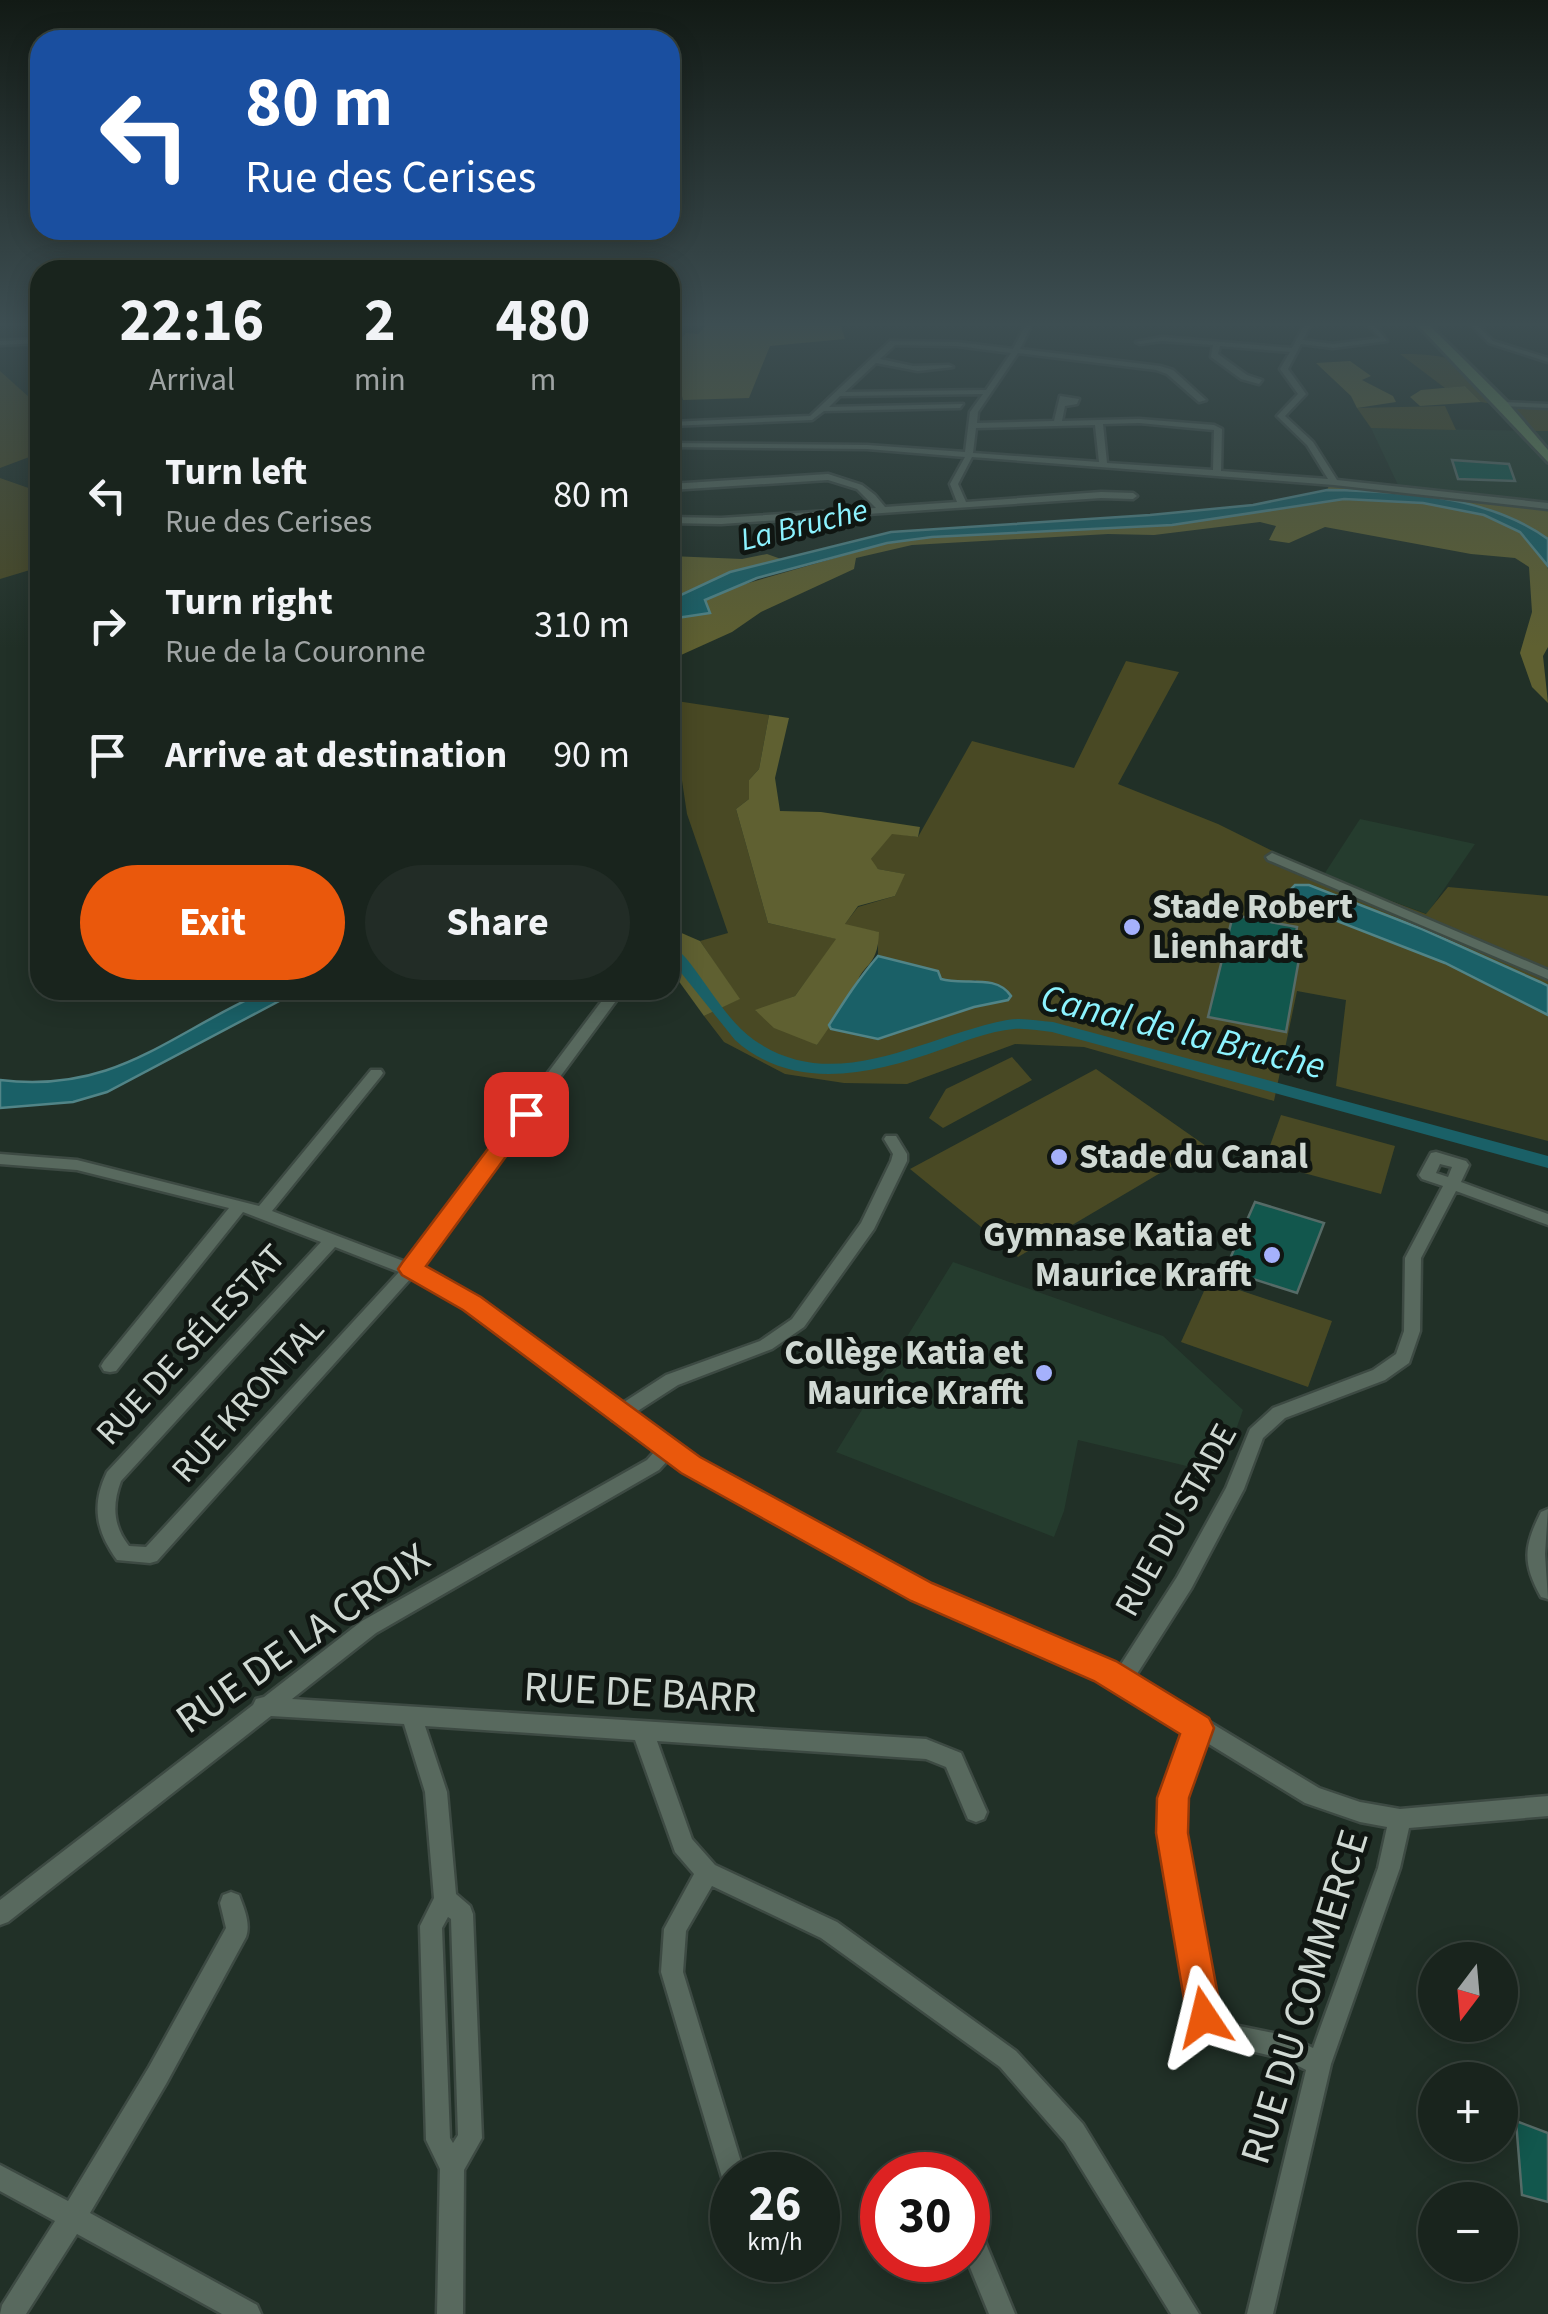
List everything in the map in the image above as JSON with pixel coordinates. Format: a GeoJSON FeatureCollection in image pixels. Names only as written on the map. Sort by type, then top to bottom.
{"type":"FeatureCollection","features":[{"type":"Feature","properties":{"kind":"main road"},"geometry":{"type":"LineString","coordinates":[[1526,432],[1548,458]]}},
{"type":"Feature","properties":{"kind":"street"},"geometry":{"type":"LineString","coordinates":[[963,505],[954,484],[969,456],[971,432]]}},
{"type":"Feature","properties":{"kind":"street"},"geometry":{"type":"LineString","coordinates":[[1100,432],[1103,464]]}},
{"type":"Feature","properties":{"kind":"street"},"geometry":{"type":"LineString","coordinates":[[1217,472],[1218,432]]}},
{"type":"Feature","properties":{"kind":"street"},"geometry":{"type":"LineString","coordinates":[[1298,432],[1334,482]]}},
{"type":"Feature","properties":{"kind":"street"},"geometry":{"type":"LineString","coordinates":[[680,445],[830,444],[1334,482],[1548,506]]}},
{"type":"Feature","properties":{"kind":"street"},"geometry":{"type":"LineString","coordinates":[[841,479],[860,471]]}},
{"type":"Feature","properties":{"kind":"street"},"geometry":{"type":"LineString","coordinates":[[680,485],[811,477],[841,479],[870,494],[882,510]]}},
{"type":"Feature","properties":{"kind":"street"},"geometry":{"type":"LineString","coordinates":[[680,520],[1134,496]]}},
{"type":"Feature","properties":{"kind":"street"},"geometry":{"type":"LineString","coordinates":[[1272,856],[1342,889],[1466,936],[1548,975]]}},
{"type":"Feature","properties":{"kind":"street","name":"RUE KRONTAL"},"geometry":{"type":"LineString","coordinates":[[124,1554],[150,1555],[410,1269],[611,1000]]}},
{"type":"Feature","properties":{"kind":"street"},"geometry":{"type":"LineString","coordinates":[[262,1213],[376,1073]]}},
{"type":"Feature","properties":{"kind":"street"},"geometry":{"type":"LineString","coordinates":[[618,1415],[672,1380],[766,1345],[798,1323],[871,1220],[898,1161],[897,1147],[891,1139]]}},
{"type":"Feature","properties":{"kind":"street"},"geometry":{"type":"LineString","coordinates":[[0,1159],[77,1165],[240,1205],[410,1269],[472,1304],[667,1450],[922,1592],[1122,1680],[1313,1796],[1360,1812],[1400,1819],[1548,1806]]}},
{"type":"Feature","properties":{"kind":"street","name":"RUE DU STADE"},"geometry":{"type":"LineString","coordinates":[[1122,1680],[1184,1583],[1235,1489],[1256,1434],[1279,1413],[1379,1376],[1403,1358],[1412,1331],[1413,1258],[1452,1184],[1548,1220]]}},
{"type":"Feature","properties":{"kind":"street"},"geometry":{"type":"LineString","coordinates":[[110,1366],[240,1205]]}},
{"type":"Feature","properties":{"kind":"street","name":"RUE DE SÉLESTAT"},"geometry":{"type":"LineString","coordinates":[[124,1554],[111,1538],[103,1499],[113,1477],[333,1239]]}},
{"type":"Feature","properties":{"kind":"street","name":"RUE DE LA CROIX"},"geometry":{"type":"LineString","coordinates":[[0,1914],[369,1626],[416,1596],[654,1465],[667,1450]]}},
{"type":"Feature","properties":{"kind":"street"},"geometry":{"type":"LineString","coordinates":[[1548,1517],[1536,1540],[1534,1556],[1548,1591]]}},
{"type":"Feature","properties":{"kind":"street","name":"RUE DE BARR"},"geometry":{"type":"LineString","coordinates":[[263,1706],[926,1749],[954,1760],[976,1812]]}},
{"type":"Feature","properties":{"kind":"street"},"geometry":{"type":"LineString","coordinates":[[412,1716],[436,1792],[445,1900],[431,1926],[438,2140],[452,2167],[450,2314]]}},
{"type":"Feature","properties":{"kind":"street"},"geometry":{"type":"LineString","coordinates":[[1198,1728],[1173,1798],[1172,1833],[1204,2017],[1212,2032],[1288,2048],[1319,2064]]}},
{"type":"Feature","properties":{"kind":"street"},"geometry":{"type":"LineString","coordinates":[[643,1732],[683,1846],[707,1873],[829,1930],[1008,2060],[1074,2133],[1186,2314]]}},
{"type":"Feature","properties":{"kind":"street","name":"RUE DU COMMERCE"},"geometry":{"type":"LineString","coordinates":[[1260,2314],[1319,2064],[1389,1868],[1400,1819]]}},
{"type":"Feature","properties":{"kind":"street"},"geometry":{"type":"LineString","coordinates":[[707,1873],[675,1929],[672,1972],[727,2152]]}},
{"type":"Feature","properties":{"kind":"street"},"geometry":{"type":"LineString","coordinates":[[11,2314],[76,2216],[186,2027],[238,1929],[232,1903]]}},
{"type":"Feature","properties":{"kind":"street"},"geometry":{"type":"LineString","coordinates":[[0,2176],[248,2314]]}},
{"type":"Feature","properties":{"kind":"street"},"geometry":{"type":"LineString","coordinates":[[989,2282],[1002,2314]]}},
{"type":"Feature","properties":{"kind":"shaded area"},"geometry":{"type":"Polygon","coordinates":[[[0,432],[30,432],[30,457],[0,468],[0,432]]]}},
{"type":"Feature","properties":{"kind":"shaded area"},"geometry":{"type":"Polygon","coordinates":[[[1373,432],[1548,432],[1548,502],[1399,487],[1373,432]]]}},
{"type":"Feature","properties":{"kind":"shaded area"},"geometry":{"type":"Polygon","coordinates":[[[0,478],[30,488],[30,570],[0,579],[0,478]]]}},
{"type":"Feature","properties":{"kind":"shaded area"},"geometry":{"type":"Polygon","coordinates":[[[1329,486],[1382,492],[1327,490],[1329,486]]]}},
{"type":"Feature","properties":{"kind":"shaded area"},"geometry":{"type":"Polygon","coordinates":[[[1443,498],[1548,510],[1548,539],[1498,513],[1443,498]]]}},
{"type":"Feature","properties":{"kind":"shaded area"},"geometry":{"type":"Polygon","coordinates":[[[1344,499],[1460,509],[1517,529],[1537,546],[1548,569],[1548,647],[1543,656],[1548,703],[1532,687],[1520,653],[1532,612],[1529,567],[1515,558],[1471,554],[1325,527],[1289,543],[1269,540],[1276,526],[1260,522],[1154,535],[912,545],[856,558],[854,569],[680,655],[680,618],[710,613],[704,600],[717,592],[887,543],[932,537],[1172,525],[1344,499]]]}},
{"type":"Feature","properties":{"kind":"shaded area"},"geometry":{"type":"Polygon","coordinates":[[[767,554],[781,559],[730,572],[680,595],[680,556],[742,559],[767,554]]]}},
{"type":"Feature","properties":{"kind":"shaded area"},"geometry":{"type":"Polygon","coordinates":[[[1126,661],[1179,672],[1118,784],[1218,824],[1323,876],[1426,914],[1448,887],[1548,896],[1548,1141],[1336,1086],[1346,1000],[1297,991],[1274,1101],[1084,1047],[1015,1044],[907,1084],[844,1083],[785,1074],[724,1042],[704,1016],[739,999],[700,941],[728,933],[687,814],[680,767],[680,702],[769,715],[759,769],[749,780],[749,799],[736,809],[768,923],[837,939],[795,996],[756,1011],[817,1045],[829,1025],[832,1029],[878,1039],[974,1007],[1008,1000],[975,980],[957,984],[941,979],[938,971],[878,956],[878,932],[844,925],[858,907],[895,896],[904,874],[878,869],[870,860],[892,833],[918,837],[972,741],[1074,768],[1126,661]]]}},
{"type":"Feature","properties":{"kind":"shaded area"},"geometry":{"type":"Polygon","coordinates":[[[769,715],[789,718],[775,778],[780,811],[821,812],[920,827],[918,837],[892,834],[871,859],[878,869],[905,874],[895,896],[858,906],[845,924],[879,932],[876,953],[817,1045],[774,1028],[755,1010],[795,996],[836,939],[768,923],[736,809],[749,799],[749,780],[759,769],[769,715]]]}},
{"type":"Feature","properties":{"kind":"shaded area"},"geometry":{"type":"Polygon","coordinates":[[[1360,819],[1475,844],[1427,914],[1323,876],[1360,819]]]}},
{"type":"Feature","properties":{"kind":"shaded area"},"geometry":{"type":"Polygon","coordinates":[[[680,932],[700,941],[740,999],[704,1016],[680,983],[680,932]]]}},
{"type":"Feature","properties":{"kind":"shaded area"},"geometry":{"type":"Polygon","coordinates":[[[1012,1057],[1032,1080],[943,1128],[929,1118],[946,1089],[1012,1057]]]}},
{"type":"Feature","properties":{"kind":"shaded area","name":"Stade du Canal"},"geometry":{"type":"Polygon","coordinates":[[[1096,1069],[1206,1146],[1018,1257],[910,1169],[1096,1069]]]}},
{"type":"Feature","properties":{"kind":"shaded area"},"geometry":{"type":"Polygon","coordinates":[[[1281,1115],[1395,1146],[1381,1194],[1264,1162],[1281,1115]]]}},
{"type":"Feature","properties":{"kind":"shaded area","name":"Collège Katia et Maurice Krafft"},"geometry":{"type":"Polygon","coordinates":[[[953,1262],[1163,1336],[1243,1410],[1220,1474],[1078,1440],[1064,1511],[1054,1537],[836,1452],[953,1262]]]}},
{"type":"Feature","properties":{"kind":"shaded area"},"geometry":{"type":"Polygon","coordinates":[[[1209,1280],[1332,1321],[1308,1387],[1181,1342],[1209,1280]]]}},
{"type":"Feature","properties":{"kind":"water"},"geometry":{"type":"Polygon","coordinates":[[[1327,490],[1442,498],[1498,513],[1548,539],[1548,566],[1520,532],[1484,515],[1423,503],[1344,499],[1172,525],[932,537],[887,543],[757,578],[705,600],[710,613],[680,618],[680,595],[730,572],[891,532],[1253,505],[1327,490]]]}},
{"type":"Feature","properties":{"kind":"water"},"geometry":{"type":"Polygon","coordinates":[[[1295,885],[1309,885],[1422,929],[1548,986],[1548,1015],[1445,963],[1306,909],[1293,901],[1290,890],[1295,885]]]}},
{"type":"Feature","properties":{"kind":"water"},"geometry":{"type":"Polygon","coordinates":[[[878,956],[938,971],[941,979],[988,982],[1011,996],[878,1039],[831,1029],[829,1025],[878,956]]]}},
{"type":"Feature","properties":{"kind":"water"},"geometry":{"type":"Polygon","coordinates":[[[247,1000],[281,1000],[107,1092],[73,1102],[0,1108],[0,1080],[41,1082],[110,1069],[247,1000]]]}},
{"type":"Feature","properties":{"kind":"building"},"geometry":{"type":"Polygon","coordinates":[[[1452,460],[1509,464],[1515,481],[1458,479],[1452,460]]]}},
{"type":"Feature","properties":{"kind":"building"},"geometry":{"type":"Polygon","coordinates":[[[1233,915],[1297,927],[1292,958],[1299,959],[1286,1032],[1208,1017],[1233,915]]]}},
{"type":"Feature","properties":{"kind":"building","name":"Gymnase Katia et Maurice Krafft"},"geometry":{"type":"Polygon","coordinates":[[[1255,1202],[1324,1223],[1297,1293],[1225,1270],[1255,1202]]]}},
{"type":"Feature","properties":{"kind":"building"},"geometry":{"type":"Polygon","coordinates":[[[1518,2122],[1548,2133],[1548,2202],[1522,2195],[1518,2122]]]}},
{"type":"Feature","properties":{"kind":"waterway","name":"Canal de la Bruche"},"geometry":{"type":"LineString","coordinates":[[680,961],[749,1044],[783,1061],[815,1069],[847,1070],[879,1064],[1007,1025],[1053,1027],[1548,1162]]}},
{"type":"Feature","properties":{"kind":"place","name":"Stade Robert Lienhardt"},"geometry":{"type":"Point","coordinates":[1132,927]}},
{"type":"Feature","properties":{"kind":"place","name":"Stade du Canal"},"geometry":{"type":"Point","coordinates":[1059,1157]}},
{"type":"Feature","properties":{"kind":"place","name":"Gymnase Katia et Maurice Krafft"},"geometry":{"type":"Point","coordinates":[1272,1255]}},
{"type":"Feature","properties":{"kind":"place","name":"Collège Katia et Maurice Krafft"},"geometry":{"type":"Point","coordinates":[1044,1373]}},
{"type":"Feature","properties":{"kind":"route"},"geometry":{"type":"LineString","coordinates":[[526,1114],[410,1269],[472,1304],[690,1465],[922,1592],[1105,1671],[1198,1728],[1173,1798],[1172,1833],[1204,2017]]}},
{"type":"Feature","properties":{"kind":"water label","name":"La Bruche"},"geometry":{"type":"Point","coordinates":[804,525]}}]}
